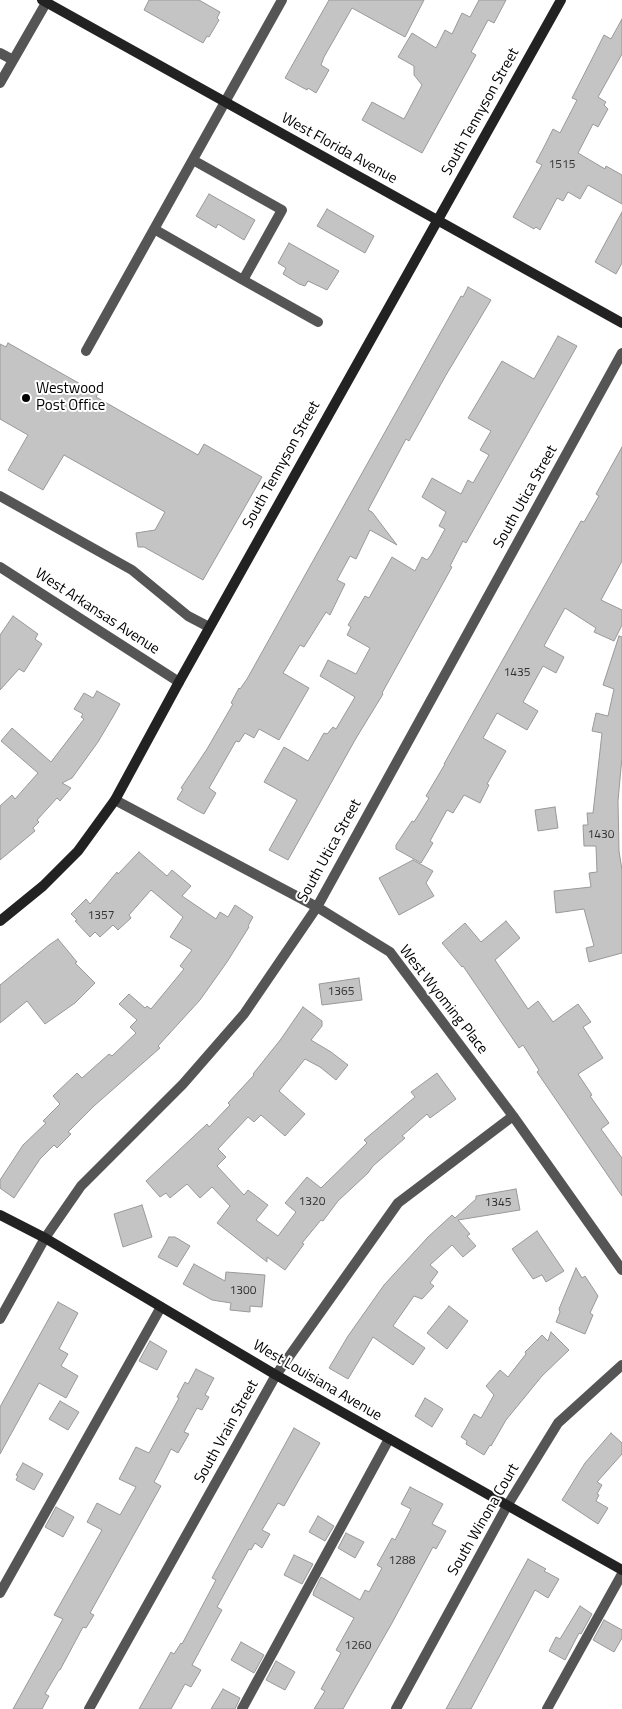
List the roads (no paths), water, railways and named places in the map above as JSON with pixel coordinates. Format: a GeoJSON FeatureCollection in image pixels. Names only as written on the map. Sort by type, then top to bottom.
{"type":"FeatureCollection","features":[{"type":"Feature","properties":{"kind":"street"},"geometry":{"type":"LineString","coordinates":[[86,352],[282,0]]}},
{"type":"Feature","properties":{"kind":"street","name":"South Tennyson Street"},"geometry":{"type":"LineString","coordinates":[[0,921],[43,886],[78,851],[115,800],[178,682],[561,0]]}},
{"type":"Feature","properties":{"kind":"street"},"geometry":{"type":"LineString","coordinates":[[0,84],[44,1]]}},
{"type":"Feature","properties":{"kind":"street","name":"West Florida Avenue"},"geometry":{"type":"LineString","coordinates":[[44,1],[622,324]]}},
{"type":"Feature","properties":{"kind":"street"},"geometry":{"type":"LineString","coordinates":[[0,53],[13,60]]}},
{"type":"Feature","properties":{"kind":"street"},"geometry":{"type":"LineString","coordinates":[[193,160],[282,210],[243,280]]}},
{"type":"Feature","properties":{"kind":"street"},"geometry":{"type":"LineString","coordinates":[[154,229],[318,322]]}},
{"type":"Feature","properties":{"kind":"street","name":"South Utica Street"},"geometry":{"type":"LineString","coordinates":[[0,1319],[45,1238],[81,1186],[183,1084],[244,1014],[317,908],[622,353]]}},
{"type":"Feature","properties":{"kind":"street"},"geometry":{"type":"LineString","coordinates":[[0,496],[132,570],[188,616],[209,627]]}},
{"type":"Feature","properties":{"kind":"street","name":"West Arkansas Avenue"},"geometry":{"type":"LineString","coordinates":[[1,569],[178,682]]}},
{"type":"Feature","properties":{"kind":"street","name":"West Wyoming Place"},"geometry":{"type":"LineString","coordinates":[[115,800],[317,908],[390,952],[513,1116],[622,1270]]}},
{"type":"Feature","properties":{"kind":"street","name":"South Vrain Street"},"geometry":{"type":"LineString","coordinates":[[89,1709],[276,1375],[398,1204],[513,1116]]}},
{"type":"Feature","properties":{"kind":"street","name":"West Louisiana Avenue"},"geometry":{"type":"LineString","coordinates":[[0,1215],[45,1238],[276,1375],[622,1570]]}},
{"type":"Feature","properties":{"kind":"street"},"geometry":{"type":"LineString","coordinates":[[0,1593],[161,1307]]}},
{"type":"Feature","properties":{"kind":"street","name":"South Winona Court"},"geometry":{"type":"LineString","coordinates":[[396,1709],[507,1506],[558,1423],[622,1365]]}},
{"type":"Feature","properties":{"kind":"street"},"geometry":{"type":"LineString","coordinates":[[242,1709],[389,1439]]}},
{"type":"Feature","properties":{"kind":"street"},"geometry":{"type":"LineString","coordinates":[[547,1709],[622,1574]]}},
{"type":"Feature","properties":{"kind":"place","name":"Westwood Post Office"},"geometry":{"type":"Point","coordinates":[26,398]}}]}
